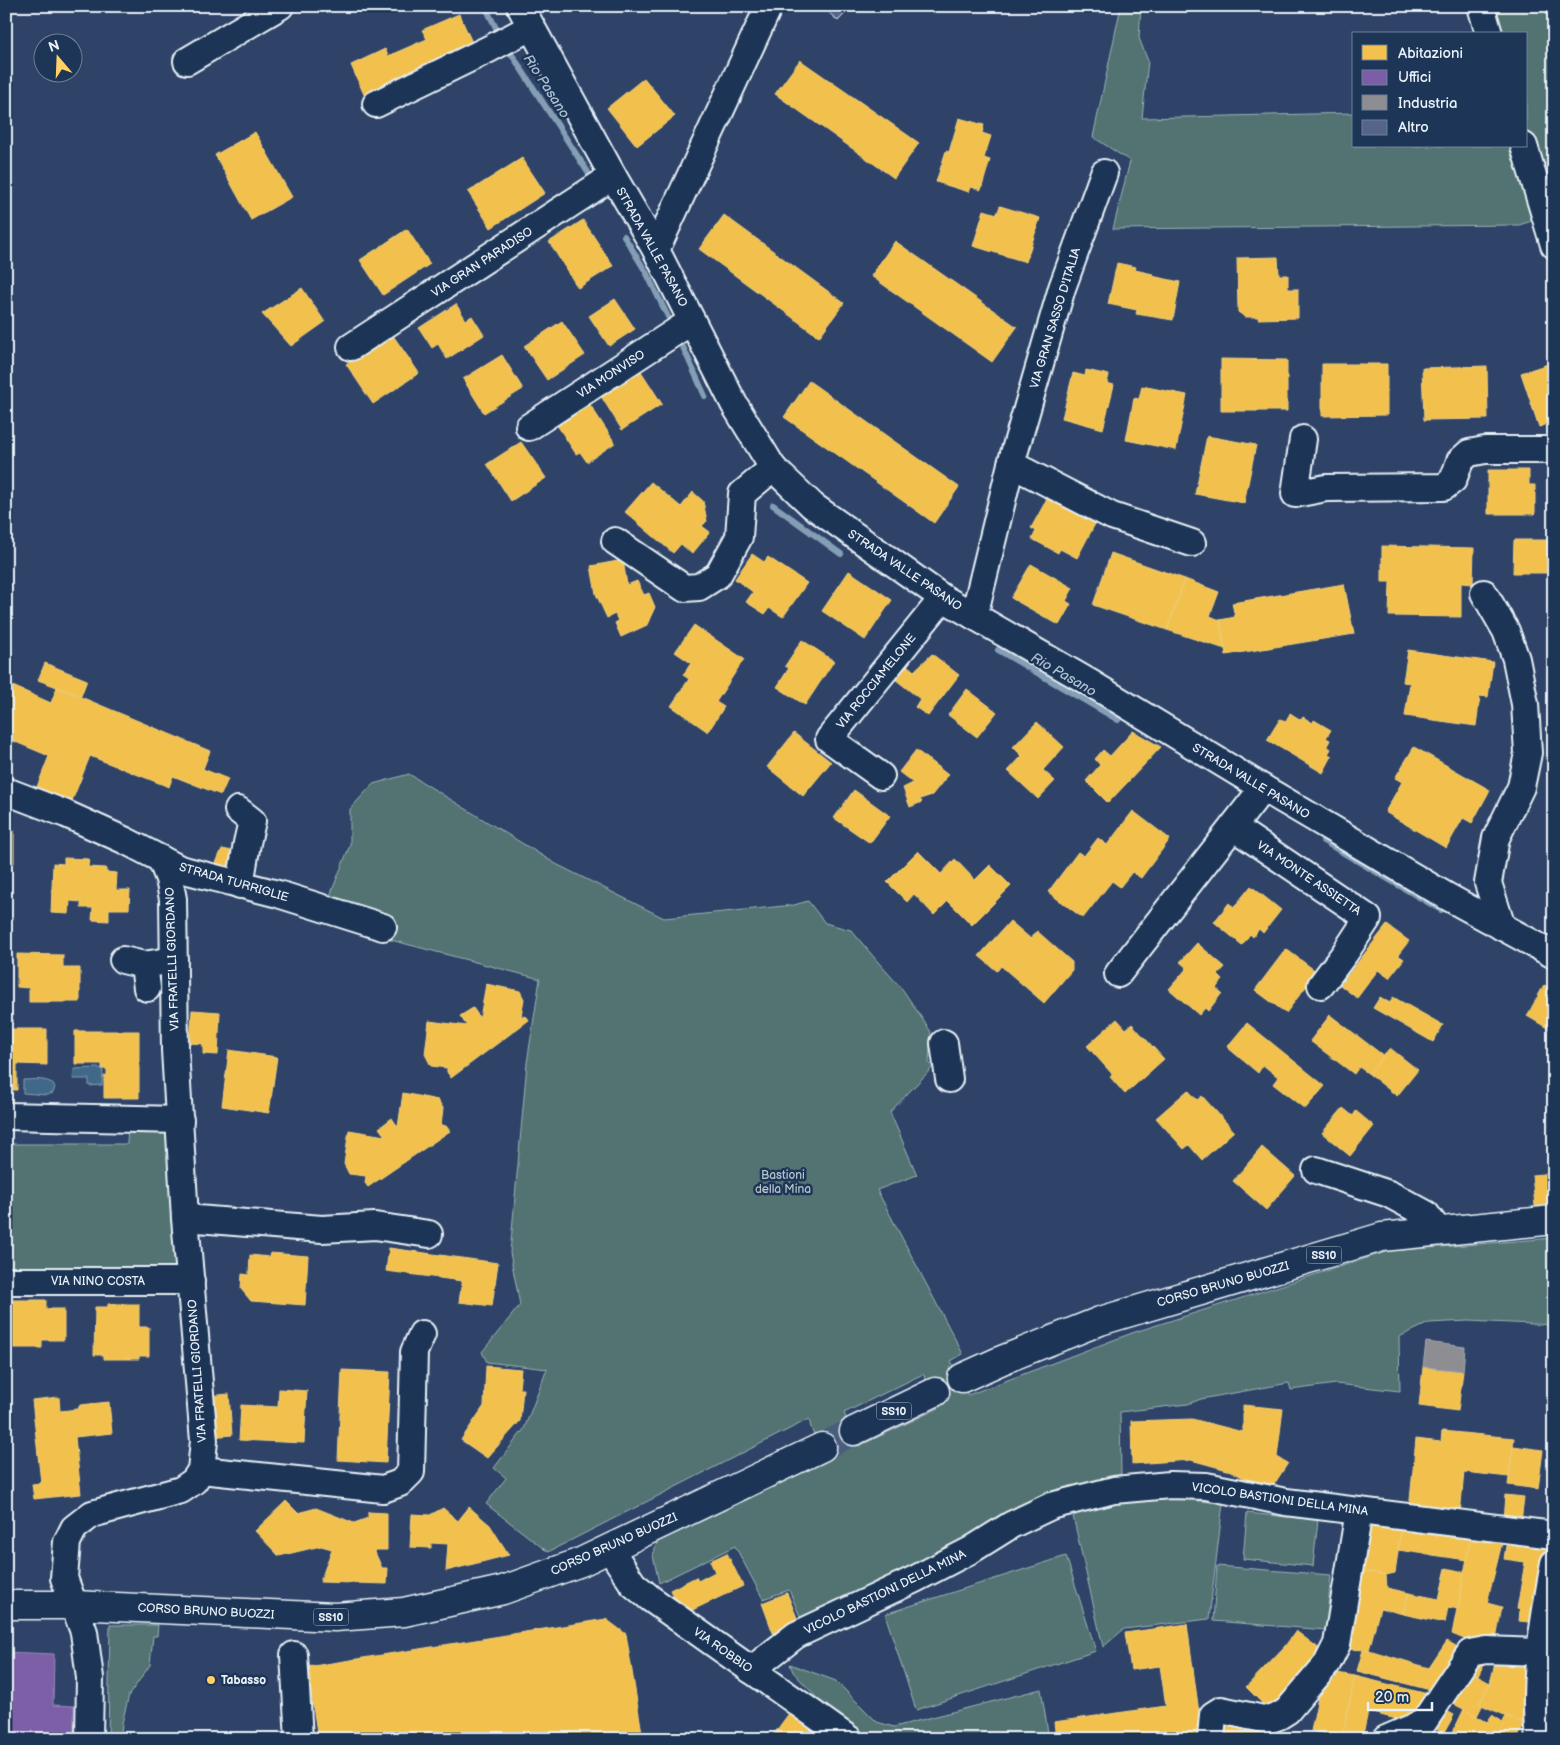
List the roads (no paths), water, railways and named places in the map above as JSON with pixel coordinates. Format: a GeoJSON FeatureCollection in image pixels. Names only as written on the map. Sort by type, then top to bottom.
{"type":"FeatureCollection","features":[{"type":"Feature","properties":{"kind":"main road","name":"CORSO BRUNO BUOZZI"},"geometry":{"type":"LineString","coordinates":[[962,1378],[1100,1321],[1382,1237],[1554,1220]]}},
{"type":"Feature","properties":{"kind":"main road","name":"SS10"},"geometry":{"type":"LineString","coordinates":[[854,1431],[935,1392]]}},
{"type":"Feature","properties":{"kind":"main road","name":"CORSO BRUNO BUOZZI"},"geometry":{"type":"LineString","coordinates":[[6,1605],[74,1605],[335,1617],[404,1612],[503,1590],[581,1562],[822,1447]]}},
{"type":"Feature","properties":{"kind":"street"},"geometry":{"type":"LineString","coordinates":[[187,61],[280,6]]}},
{"type":"Feature","properties":{"kind":"street"},"geometry":{"type":"LineString","coordinates":[[656,250],[769,6]]}},
{"type":"Feature","properties":{"kind":"street"},"geometry":{"type":"LineString","coordinates":[[1481,6],[1488,32]]}},
{"type":"Feature","properties":{"kind":"street"},"geometry":{"type":"LineString","coordinates":[[376,104],[489,50],[521,23]]}},
{"type":"Feature","properties":{"kind":"street","name":"STRADA VALLE PASANO"},"geometry":{"type":"LineString","coordinates":[[521,23],[656,250],[681,328],[734,404],[773,468],[813,506],[943,598],[1092,684],[1263,788],[1502,927],[1554,955]]}},
{"type":"Feature","properties":{"kind":"street"},"geometry":{"type":"LineString","coordinates":[[1525,148],[1554,245]]}},
{"type":"Feature","properties":{"kind":"street","name":"VIA GRAN SASSO D'ITALIA"},"geometry":{"type":"LineString","coordinates":[[974,616],[1011,464],[1062,288],[1104,173]]}},
{"type":"Feature","properties":{"kind":"street","name":"VIA GRAN PARADISO"},"geometry":{"type":"LineString","coordinates":[[351,347],[613,176]]}},
{"type":"Feature","properties":{"kind":"street","name":"VIA MONVISO"},"geometry":{"type":"LineString","coordinates":[[529,427],[681,328]]}},
{"type":"Feature","properties":{"kind":"street"},"geometry":{"type":"LineString","coordinates":[[1303,439],[1295,494],[1326,488],[1444,488],[1452,480],[1460,461],[1469,453],[1485,450],[1554,450]]}},
{"type":"Feature","properties":{"kind":"street"},"geometry":{"type":"LineString","coordinates":[[1011,464],[1112,516],[1192,543]]}},
{"type":"Feature","properties":{"kind":"street"},"geometry":{"type":"LineString","coordinates":[[615,541],[684,588],[699,588],[718,575],[739,537],[742,494],[773,468]]}},
{"type":"Feature","properties":{"kind":"street"},"geometry":{"type":"LineString","coordinates":[[1484,593],[1506,631],[1516,659],[1525,704],[1528,753],[1521,786],[1496,838],[1488,883],[1502,927]]}},
{"type":"Feature","properties":{"kind":"street","name":"VIA ROCCIAMELONE"},"geometry":{"type":"LineString","coordinates":[[881,776],[829,739],[943,598]]}},
{"type":"Feature","properties":{"kind":"street"},"geometry":{"type":"LineString","coordinates":[[1118,974],[1263,788]]}},
{"type":"Feature","properties":{"kind":"street","name":"STRADA TURRIGLIE"},"geometry":{"type":"LineString","coordinates":[[6,791],[66,814],[180,869],[240,884],[383,927]]}},
{"type":"Feature","properties":{"kind":"street"},"geometry":{"type":"LineString","coordinates":[[238,810],[252,821],[240,884]]}},
{"type":"Feature","properties":{"kind":"street","name":"VIA MONTE ASSIETTA"},"geometry":{"type":"LineString","coordinates":[[1233,827],[1368,918],[1346,952],[1321,985]]}},
{"type":"Feature","properties":{"kind":"street","name":"VIA FRATELLI GIORDANO"},"geometry":{"type":"LineString","coordinates":[[161,859],[169,879],[173,899],[175,1050],[185,1218],[204,1441],[202,1470]]}},
{"type":"Feature","properties":{"kind":"street"},"geometry":{"type":"LineString","coordinates":[[138,971],[174,960]]}},
{"type":"Feature","properties":{"kind":"street"},"geometry":{"type":"LineString","coordinates":[[944,1043],[949,1079]]}},
{"type":"Feature","properties":{"kind":"street"},"geometry":{"type":"LineString","coordinates":[[6,1116],[180,1120]]}},
{"type":"Feature","properties":{"kind":"street"},"geometry":{"type":"LineString","coordinates":[[1316,1170],[1388,1194],[1426,1214],[1438,1230]]}},
{"type":"Feature","properties":{"kind":"street"},"geometry":{"type":"LineString","coordinates":[[185,1218],[322,1229],[375,1226],[429,1234]]}},
{"type":"Feature","properties":{"kind":"street","name":"VIA NINO COSTA"},"geometry":{"type":"LineString","coordinates":[[6,1281],[191,1281]]}},
{"type":"Feature","properties":{"kind":"street"},"geometry":{"type":"LineString","coordinates":[[89,1739],[90,1678],[84,1632],[64,1578],[67,1542],[74,1528],[92,1514],[181,1490],[194,1481],[202,1470],[383,1489],[400,1483],[411,1472],[414,1352],[422,1334]]}},
{"type":"Feature","properties":{"kind":"street","name":"VICOLO BASTIONI DELLA MINA"},"geometry":{"type":"LineString","coordinates":[[750,1670],[796,1635],[915,1580],[1011,1525],[1051,1506],[1114,1490],[1170,1484],[1206,1486],[1286,1502],[1554,1535]]}},
{"type":"Feature","properties":{"kind":"street"},"geometry":{"type":"LineString","coordinates":[[1211,1739],[1213,1715],[1222,1710],[1268,1720],[1279,1716],[1287,1711],[1326,1664],[1337,1644],[1359,1511]]}},
{"type":"Feature","properties":{"kind":"street","name":"VIA ROBBIO"},"geometry":{"type":"LineString","coordinates":[[610,1549],[633,1584],[651,1599],[849,1739]]}},
{"type":"Feature","properties":{"kind":"street"},"geometry":{"type":"LineString","coordinates":[[1539,1739],[1536,1715],[1540,1652],[1554,1563]]}},
{"type":"Feature","properties":{"kind":"street"},"geometry":{"type":"LineString","coordinates":[[1386,1739],[1423,1723],[1470,1653],[1486,1650],[1540,1652]]}},
{"type":"Feature","properties":{"kind":"street"},"geometry":{"type":"LineString","coordinates":[[294,1655],[299,1739]]}},
{"type":"Feature","properties":{"kind":"water"},"geometry":{"type":"Polygon","coordinates":[[[74,1069],[103,1069],[102,1085],[89,1086],[89,1079],[73,1079],[74,1069]]]}},
{"type":"Feature","properties":{"kind":"water"},"geometry":{"type":"Polygon","coordinates":[[[23,1080],[45,1080],[55,1087],[53,1093],[47,1095],[23,1093],[23,1080]]]}},
{"type":"Feature","properties":{"kind":"waterway","name":"Rio Pasano"},"geometry":{"type":"LineString","coordinates":[[485,6],[500,36]]}},
{"type":"Feature","properties":{"kind":"waterway","name":"Rio Pasano"},"geometry":{"type":"LineString","coordinates":[[507,47],[591,177]]}},
{"type":"Feature","properties":{"kind":"waterway","name":"Rio Pasano"},"geometry":{"type":"LineString","coordinates":[[624,236],[646,272],[673,327]]}},
{"type":"Feature","properties":{"kind":"waterway","name":"Rio Pasano"},"geometry":{"type":"LineString","coordinates":[[678,336],[705,396]]}},
{"type":"Feature","properties":{"kind":"waterway","name":"Rio Pasano"},"geometry":{"type":"LineString","coordinates":[[773,505],[841,554]]}},
{"type":"Feature","properties":{"kind":"waterway","name":"Rio Pasano"},"geometry":{"type":"LineString","coordinates":[[998,650],[1118,720]]}},
{"type":"Feature","properties":{"kind":"waterway","name":"Rio Pasano"},"geometry":{"type":"LineString","coordinates":[[1323,841],[1441,910]]}},
{"type":"Feature","properties":{"kind":"tunnel"},"geometry":{"type":"LineString","coordinates":[[822,1447],[854,1431]]}},
{"type":"Feature","properties":{"kind":"place","name":"Tabasso"},"geometry":{"type":"Point","coordinates":[211,1680]}},
{"type":"Feature","properties":{"kind":"park label","name":"Bastioni della Mina"},"geometry":{"type":"Point","coordinates":[783,1182]}}]}
